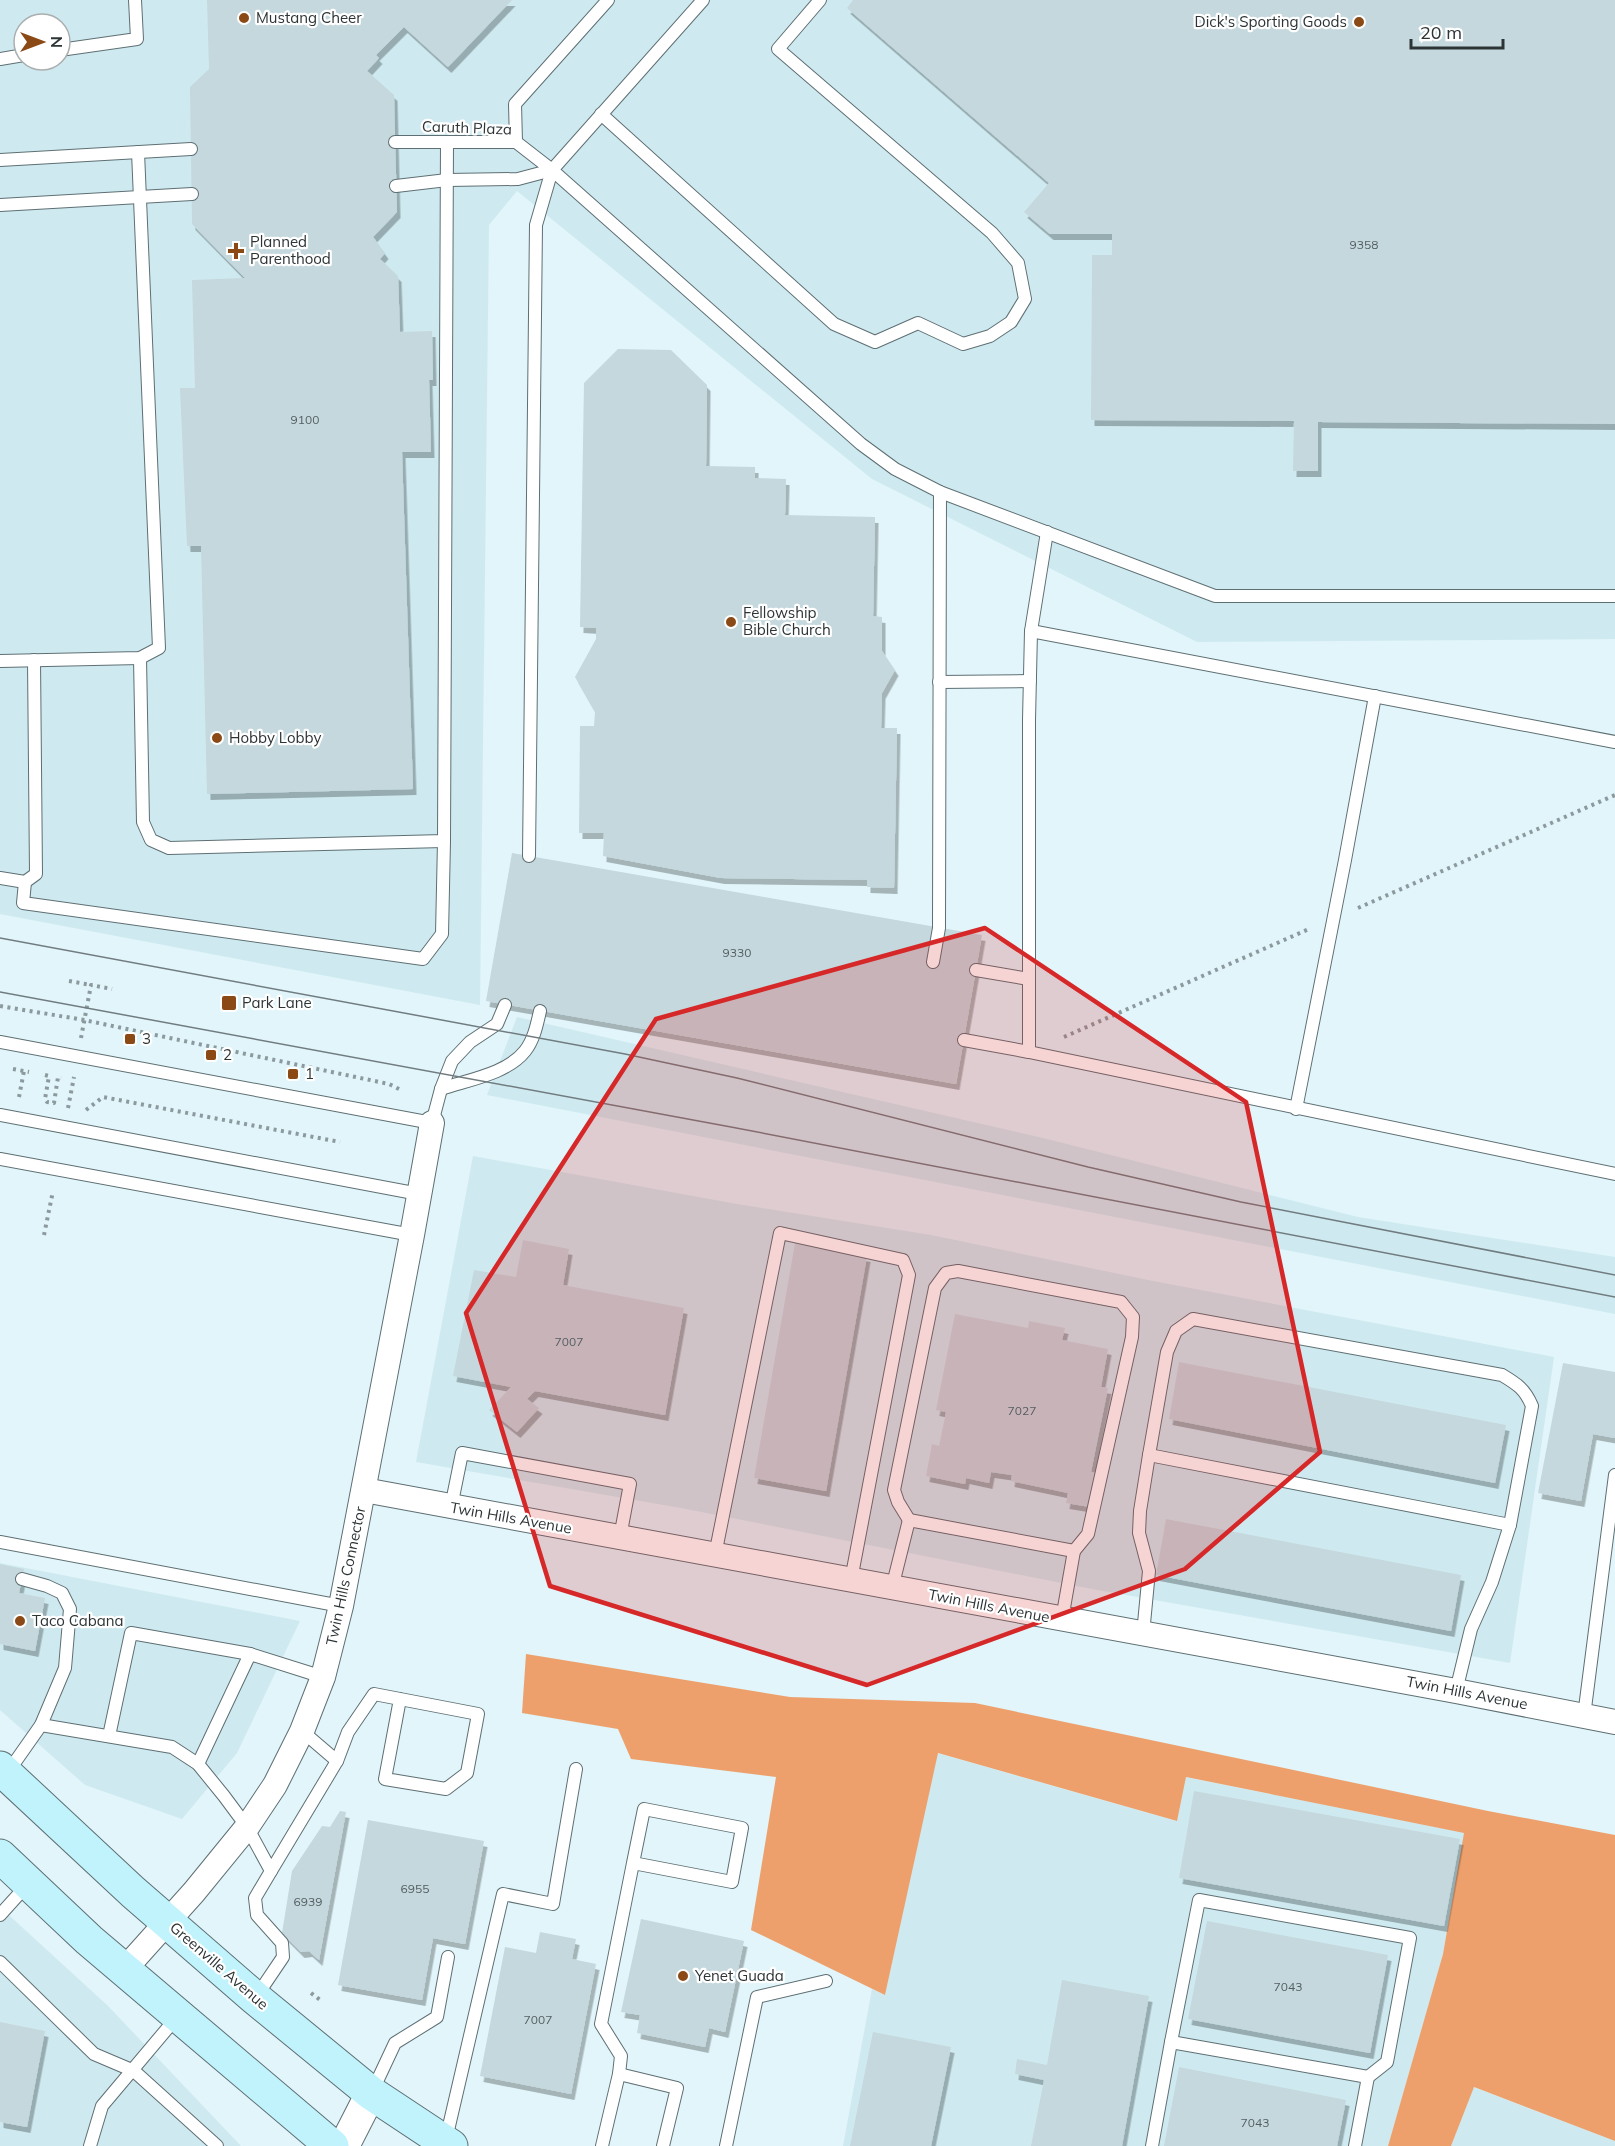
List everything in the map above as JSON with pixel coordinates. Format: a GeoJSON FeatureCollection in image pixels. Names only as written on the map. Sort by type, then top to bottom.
{"type":"FeatureCollection","features":[{"type":"Feature","properties":{"kind":"main road","name":"Greenville Avenue"},"geometry":{"type":"LineString","coordinates":[[3,1771],[255,1998],[371,2093],[448,2144]]}},
{"type":"Feature","properties":{"kind":"main road"},"geometry":{"type":"LineString","coordinates":[[0,1856],[89,1940],[332,2146]]}},
{"type":"Feature","properties":{"kind":"street","name":"Twin Hills Connector"},"geometry":{"type":"LineString","coordinates":[[124,1970],[168,1922],[247,1827],[275,1785],[302,1731],[323,1677],[341,1606],[364,1490],[432,1123]]}},
{"type":"Feature","properties":{"kind":"street","name":"Twin Hills Avenue"},"geometry":{"type":"LineString","coordinates":[[364,1490],[1615,1722]]}},
{"type":"Feature","properties":{"kind":"street"},"geometry":{"type":"LineString","coordinates":[[344,2146],[371,2093]]}},
{"type":"Feature","properties":{"kind":"lane"},"geometry":{"type":"LineString","coordinates":[[72,48],[137,39],[135,0]]}},
{"type":"Feature","properties":{"kind":"lane"},"geometry":{"type":"LineString","coordinates":[[516,142],[515,104],[608,0]]}},
{"type":"Feature","properties":{"kind":"lane"},"geometry":{"type":"LineString","coordinates":[[529,856],[536,225],[552,170],[703,0]]}},
{"type":"Feature","properties":{"kind":"lane"},"geometry":{"type":"LineString","coordinates":[[601,114],[834,324],[875,342],[918,323],[963,344],[990,336],[1011,321],[1025,299],[1018,263],[993,233],[778,48],[820,0]]}},
{"type":"Feature","properties":{"kind":"lane","name":"Caruth Plaza"},"geometry":{"type":"LineString","coordinates":[[395,142],[516,142],[552,170],[861,444],[895,469],[940,492],[1215,596],[1615,596]]}},
{"type":"Feature","properties":{"kind":"lane"},"geometry":{"type":"LineString","coordinates":[[25,882],[23,903],[423,959],[442,934],[447,142]]}},
{"type":"Feature","properties":{"kind":"lane"},"geometry":{"type":"LineString","coordinates":[[0,160],[191,149]]}},
{"type":"Feature","properties":{"kind":"lane"},"geometry":{"type":"LineString","coordinates":[[0,661],[140,658],[159,648],[138,152]]}},
{"type":"Feature","properties":{"kind":"lane"},"geometry":{"type":"LineString","coordinates":[[396,186],[447,180],[518,179],[552,170]]}},
{"type":"Feature","properties":{"kind":"lane"},"geometry":{"type":"LineString","coordinates":[[0,205],[192,194]]}},
{"type":"Feature","properties":{"kind":"lane"},"geometry":{"type":"LineString","coordinates":[[933,962],[939,928],[940,492]]}},
{"type":"Feature","properties":{"kind":"lane"},"geometry":{"type":"LineString","coordinates":[[1029,1053],[1030,681],[1032,631],[1047,532]]}},
{"type":"Feature","properties":{"kind":"lane"},"geometry":{"type":"LineString","coordinates":[[1032,631],[1615,742]]}},
{"type":"Feature","properties":{"kind":"lane"},"geometry":{"type":"LineString","coordinates":[[140,658],[143,822],[151,840],[169,848],[444,842]]}},
{"type":"Feature","properties":{"kind":"lane"},"geometry":{"type":"LineString","coordinates":[[0,878],[25,882],[36,874],[34,660]]}},
{"type":"Feature","properties":{"kind":"lane"},"geometry":{"type":"LineString","coordinates":[[939,682],[1030,681]]}},
{"type":"Feature","properties":{"kind":"lane"},"geometry":{"type":"LineString","coordinates":[[1296,1109],[1375,696]]}},
{"type":"Feature","properties":{"kind":"lane"},"geometry":{"type":"LineString","coordinates":[[976,970],[1029,979]]}},
{"type":"Feature","properties":{"kind":"lane"},"geometry":{"type":"LineString","coordinates":[[0,1042],[432,1123],[441,1089],[452,1061],[470,1042],[497,1024],[505,1005]]}},
{"type":"Feature","properties":{"kind":"lane"},"geometry":{"type":"LineString","coordinates":[[441,1089],[508,1066],[525,1051],[535,1030],[540,1011]]}},
{"type":"Feature","properties":{"kind":"lane"},"geometry":{"type":"LineString","coordinates":[[964,1040],[1615,1174]]}},
{"type":"Feature","properties":{"kind":"lane"},"geometry":{"type":"LineString","coordinates":[[0,1115],[419,1194]]}},
{"type":"Feature","properties":{"kind":"lane"},"geometry":{"type":"LineString","coordinates":[[0,1159],[412,1235]]}},
{"type":"Feature","properties":{"kind":"lane"},"geometry":{"type":"LineString","coordinates":[[715,1555],[780,1233],[903,1260],[909,1275],[851,1580]]}},
{"type":"Feature","properties":{"kind":"lane"},"geometry":{"type":"LineString","coordinates":[[892,1588],[909,1520],[894,1490],[935,1288],[946,1273],[958,1271],[1121,1302],[1133,1317],[1132,1337],[1088,1534],[1074,1551],[1062,1619]]}},
{"type":"Feature","properties":{"kind":"lane"},"geometry":{"type":"LineString","coordinates":[[1143,1634],[1149,1571],[1139,1533],[1140,1511],[1167,1352],[1176,1331],[1193,1320],[1502,1376],[1518,1384],[1527,1392],[1532,1406],[1510,1525],[1492,1582],[1472,1629],[1456,1691]]}},
{"type":"Feature","properties":{"kind":"lane"},"geometry":{"type":"LineString","coordinates":[[451,1507],[462,1453],[630,1484],[620,1537]]}},
{"type":"Feature","properties":{"kind":"lane"},"geometry":{"type":"LineString","coordinates":[[1149,1455],[1510,1525]]}},
{"type":"Feature","properties":{"kind":"lane"},"geometry":{"type":"LineString","coordinates":[[1584,1716],[1615,1475]]}},
{"type":"Feature","properties":{"kind":"lane"},"geometry":{"type":"LineString","coordinates":[[909,1520],[1074,1551]]}},
{"type":"Feature","properties":{"kind":"lane"},"geometry":{"type":"LineString","coordinates":[[0,1542],[341,1606]]}},
{"type":"Feature","properties":{"kind":"lane"},"geometry":{"type":"LineString","coordinates":[[3,1771],[41,1725],[64,1668],[70,1609],[62,1593],[22,1579]]}},
{"type":"Feature","properties":{"kind":"lane"},"geometry":{"type":"LineString","coordinates":[[109,1736],[131,1633],[250,1654],[323,1677]]}},
{"type":"Feature","properties":{"kind":"lane"},"geometry":{"type":"LineString","coordinates":[[198,1764],[250,1654]]}},
{"type":"Feature","properties":{"kind":"lane"},"geometry":{"type":"LineString","coordinates":[[255,1998],[283,1957],[282,1943],[257,1916],[255,1898],[337,1761],[348,1732],[374,1694],[400,1699],[478,1714],[468,1773],[446,1789],[386,1779],[400,1699]]}},
{"type":"Feature","properties":{"kind":"lane"},"geometry":{"type":"LineString","coordinates":[[41,1725],[172,1747],[198,1764],[247,1827],[271,1871]]}},
{"type":"Feature","properties":{"kind":"lane"},"geometry":{"type":"LineString","coordinates":[[302,1731],[337,1761]]}},
{"type":"Feature","properties":{"kind":"lane"},"geometry":{"type":"LineString","coordinates":[[448,2144],[503,1894],[553,1904],[576,1769]]}},
{"type":"Feature","properties":{"kind":"lane"},"geometry":{"type":"LineString","coordinates":[[602,2146],[621,2056],[601,2024],[633,1863],[644,1809],[742,1828],[732,1882],[633,1863]]}},
{"type":"Feature","properties":{"kind":"lane"},"geometry":{"type":"LineString","coordinates":[[0,1915],[28,1883]]}},
{"type":"Feature","properties":{"kind":"lane"},"geometry":{"type":"LineString","coordinates":[[1152,2146],[1199,1900],[1410,1938],[1387,2062],[1368,2077],[1355,2146]]}},
{"type":"Feature","properties":{"kind":"lane"},"geometry":{"type":"LineString","coordinates":[[371,2093],[395,2043],[437,2017],[448,1957]]}},
{"type":"Feature","properties":{"kind":"lane"},"geometry":{"type":"LineString","coordinates":[[0,1962],[94,2054],[134,2071],[217,2146]]}},
{"type":"Feature","properties":{"kind":"lane"},"geometry":{"type":"LineString","coordinates":[[726,2146],[757,1997],[826,1981]]}},
{"type":"Feature","properties":{"kind":"lane"},"geometry":{"type":"LineString","coordinates":[[90,2146],[102,2106],[134,2071],[177,2016]]}},
{"type":"Feature","properties":{"kind":"lane"},"geometry":{"type":"LineString","coordinates":[[1171,2042],[1368,2077]]}},
{"type":"Feature","properties":{"kind":"lane"},"geometry":{"type":"LineString","coordinates":[[619,2074],[677,2088],[663,2146]]}},
{"type":"Feature","properties":{"kind":"path"},"geometry":{"type":"LineString","coordinates":[[69,981],[112,989]]}},
{"type":"Feature","properties":{"kind":"path"},"geometry":{"type":"LineString","coordinates":[[81,1039],[91,985]]}},
{"type":"Feature","properties":{"kind":"path"},"geometry":{"type":"LineString","coordinates":[[0,1006],[84,1020],[389,1084],[403,1091]]}},
{"type":"Feature","properties":{"kind":"path"},"geometry":{"type":"LineString","coordinates":[[28,1072],[49,1076],[45,1099],[47,1102],[54,1103],[58,1077],[74,1077],[71,1096]]}},
{"type":"Feature","properties":{"kind":"path"},"geometry":{"type":"LineString","coordinates":[[69,1107],[86,1110],[104,1097],[340,1142]]}},
{"type":"Feature","properties":{"kind":"path"},"geometry":{"type":"LineString","coordinates":[[44,1235],[53,1191]]}},
{"type":"Feature","properties":{"kind":"path"},"geometry":{"type":"LineString","coordinates":[[311,1993],[323,2002]]}},
{"type":"Feature","properties":{"kind":"highlighted area"},"geometry":{"type":"Polygon","coordinates":[[[985,928],[1246,1102],[1320,1452],[1185,1569],[867,1685],[550,1586],[466,1313],[656,1019],[985,928]]]}},
{"type":"Feature","properties":{"kind":"shaded area"},"geometry":{"type":"Polygon","coordinates":[[[0,0],[1615,0],[1615,639],[1197,642],[872,479],[517,191],[489,225],[480,1005],[0,914],[0,0]]]}},
{"type":"Feature","properties":{"kind":"shaded area"},"geometry":{"type":"Polygon","coordinates":[[[517,1017],[1047,1139],[1358,1217],[1615,1257],[1615,1314],[487,1095],[517,1017]]]}},
{"type":"Feature","properties":{"kind":"shaded area"},"geometry":{"type":"Polygon","coordinates":[[[473,1156],[737,1204],[931,1235],[1148,1280],[1554,1357],[1510,1663],[1092,1589],[681,1508],[416,1462],[473,1156]]]}},
{"type":"Feature","properties":{"kind":"shaded area"},"geometry":{"type":"Polygon","coordinates":[[[0,1563],[300,1621],[237,1753],[182,1819],[85,1785],[0,1710],[0,1563]]]}},
{"type":"Feature","properties":{"kind":"shaded area"},"geometry":{"type":"Polygon","coordinates":[[[526,1654],[790,1697],[975,1703],[1488,1811],[1615,1835],[1615,2141],[1474,2087],[1451,2146],[1388,2146],[1443,1954],[1464,1833],[1186,1777],[1177,1821],[938,1753],[885,1995],[751,1930],[776,1777],[631,1759],[618,1729],[522,1713],[526,1654]]]}},
{"type":"Feature","properties":{"kind":"shaded area"},"geometry":{"type":"Polygon","coordinates":[[[937,1753],[1176,1821],[1185,1777],[1465,1833],[1443,1954],[1388,2146],[843,2146],[872,1989],[885,1995],[937,1753]]]}},
{"type":"Feature","properties":{"kind":"shaded area"},"geometry":{"type":"Polygon","coordinates":[[[0,1907],[108,2006],[241,2146],[0,2146],[0,1907]]]}},
{"type":"Feature","properties":{"kind":"shaded area"},"geometry":{"type":"Polygon","coordinates":[[[1473,2087],[1615,2141],[1615,2146],[1451,2146],[1473,2087]]]}},
{"type":"Feature","properties":{"kind":"building"},"geometry":{"type":"Polygon","coordinates":[[[207,0],[512,0],[448,67],[404,27],[376,55],[379,58],[367,71],[394,95],[397,212],[373,237],[385,253],[380,259],[398,276],[400,332],[432,331],[433,380],[429,380],[431,452],[402,452],[413,789],[207,794],[201,546],[187,546],[180,388],[195,388],[192,280],[245,278],[192,224],[190,87],[209,69],[207,0]]]}},
{"type":"Feature","properties":{"kind":"building"},"geometry":{"type":"Polygon","coordinates":[[[853,0],[1615,0],[1615,424],[1318,422],[1318,471],[1293,471],[1294,421],[1091,420],[1092,255],[1112,255],[1112,234],[1050,234],[1024,212],[1049,183],[847,8],[853,0]]]}},
{"type":"Feature","properties":{"kind":"building","name":"Fellowship Bible Church"},"geometry":{"type":"Polygon","coordinates":[[[618,349],[671,350],[707,385],[706,466],[755,467],[755,478],[786,479],[785,515],[875,517],[873,616],[882,617],[882,651],[895,670],[882,693],[881,728],[897,728],[894,888],[867,887],[867,880],[721,878],[603,856],[604,833],[579,833],[580,726],[594,726],[595,712],[575,677],[596,639],[596,628],[580,627],[584,383],[618,349]]]}},
{"type":"Feature","properties":{"kind":"building"},"geometry":{"type":"Polygon","coordinates":[[[512,853],[982,935],[956,1084],[486,1001],[512,853]]]}},
{"type":"Feature","properties":{"kind":"building"},"geometry":{"type":"Polygon","coordinates":[[[523,1240],[569,1249],[563,1285],[684,1308],[665,1415],[535,1391],[527,1399],[539,1408],[517,1432],[489,1410],[511,1387],[453,1376],[474,1270],[516,1277],[523,1240]]]}},
{"type":"Feature","properties":{"kind":"building"},"geometry":{"type":"Polygon","coordinates":[[[795,1243],[867,1256],[826,1491],[754,1478],[795,1243]]]}},
{"type":"Feature","properties":{"kind":"building"},"geometry":{"type":"Polygon","coordinates":[[[955,1314],[1028,1328],[1029,1321],[1065,1328],[1062,1340],[1108,1349],[1101,1387],[1108,1388],[1091,1472],[1096,1473],[1090,1507],[1066,1503],[1068,1493],[1011,1481],[1012,1475],[991,1472],[989,1483],[966,1478],[965,1484],[926,1476],[932,1444],[939,1446],[946,1412],[936,1410],[955,1314]]]}},
{"type":"Feature","properties":{"kind":"building"},"geometry":{"type":"Polygon","coordinates":[[[1179,1362],[1506,1425],[1495,1483],[1169,1419],[1179,1362]]]}},
{"type":"Feature","properties":{"kind":"building"},"geometry":{"type":"Polygon","coordinates":[[[1563,1363],[1615,1372],[1615,1438],[1593,1434],[1581,1501],[1538,1493],[1563,1363]]]}},
{"type":"Feature","properties":{"kind":"building"},"geometry":{"type":"Polygon","coordinates":[[[1166,1519],[1461,1575],[1451,1631],[1156,1575],[1166,1519]]]}},
{"type":"Feature","properties":{"kind":"building","name":"Taco Cabana"},"geometry":{"type":"Polygon","coordinates":[[[0,1564],[24,1569],[19,1593],[45,1598],[35,1651],[0,1644],[0,1564]]]}},
{"type":"Feature","properties":{"kind":"building"},"geometry":{"type":"Polygon","coordinates":[[[1194,1791],[1460,1839],[1444,1926],[1179,1878],[1194,1791]]]}},
{"type":"Feature","properties":{"kind":"building"},"geometry":{"type":"Polygon","coordinates":[[[340,1811],[346,1812],[319,1960],[309,1951],[301,1952],[282,1933],[292,1871],[322,1826],[330,1827],[340,1811]]]}},
{"type":"Feature","properties":{"kind":"building"},"geometry":{"type":"Polygon","coordinates":[[[368,1820],[484,1841],[465,1944],[433,1938],[422,2000],[338,1985],[368,1820]]]}},
{"type":"Feature","properties":{"kind":"building","name":"Yenet Guada"},"geometry":{"type":"Polygon","coordinates":[[[641,1919],[744,1941],[725,2032],[709,2028],[705,2047],[637,2033],[640,2015],[621,2012],[641,1919]]]}},
{"type":"Feature","properties":{"kind":"building"},"geometry":{"type":"Polygon","coordinates":[[[1207,1921],[1388,1955],[1370,2053],[1188,2019],[1207,1921]]]}},
{"type":"Feature","properties":{"kind":"building"},"geometry":{"type":"Polygon","coordinates":[[[540,1932],[576,1939],[572,1959],[596,1964],[571,2094],[480,2076],[505,1947],[536,1953],[540,1932]]]}},
{"type":"Feature","properties":{"kind":"building"},"geometry":{"type":"Polygon","coordinates":[[[1062,1980],[1149,1996],[1122,2146],[1031,2146],[1044,2080],[1015,2074],[1017,2059],[1047,2065],[1062,1980]]]}},
{"type":"Feature","properties":{"kind":"building"},"geometry":{"type":"Polygon","coordinates":[[[0,2022],[45,2031],[27,2127],[0,2122],[0,2022]]]}},
{"type":"Feature","properties":{"kind":"building"},"geometry":{"type":"Polygon","coordinates":[[[873,2032],[951,2047],[931,2146],[850,2146],[873,2032]]]}},
{"type":"Feature","properties":{"kind":"building"},"geometry":{"type":"Polygon","coordinates":[[[1179,2067],[1346,2100],[1337,2146],[1164,2146],[1179,2067]]]}},
{"type":"Feature","properties":{"kind":"tram line"},"geometry":{"type":"LineString","coordinates":[[0,938],[625,1054],[737,1078],[1088,1167],[1241,1202],[1615,1275]]}},
{"type":"Feature","properties":{"kind":"tram line"},"geometry":{"type":"LineString","coordinates":[[0,992],[731,1127],[1615,1297]]}},
{"type":"Feature","properties":{"kind":"place","name":"Mustang Cheer"},"geometry":{"type":"Point","coordinates":[244,18]}},
{"type":"Feature","properties":{"kind":"place","name":"Dick's Sporting Goods"},"geometry":{"type":"Point","coordinates":[1359,22]}},
{"type":"Feature","properties":{"kind":"place","name":"Planned Parenthood"},"geometry":{"type":"Point","coordinates":[236,251]}},
{"type":"Feature","properties":{"kind":"place","name":"Fellowship Bible Church"},"geometry":{"type":"Point","coordinates":[731,622]}},
{"type":"Feature","properties":{"kind":"place","name":"Hobby Lobby"},"geometry":{"type":"Point","coordinates":[217,738]}},
{"type":"Feature","properties":{"kind":"place","name":"Park Lane"},"geometry":{"type":"Point","coordinates":[229,1003]}},
{"type":"Feature","properties":{"kind":"place","name":"3"},"geometry":{"type":"Point","coordinates":[130,1039]}},
{"type":"Feature","properties":{"kind":"place","name":"2"},"geometry":{"type":"Point","coordinates":[211,1055]}},
{"type":"Feature","properties":{"kind":"place","name":"1"},"geometry":{"type":"Point","coordinates":[293,1074]}},
{"type":"Feature","properties":{"kind":"place","name":"Taco Cabana"},"geometry":{"type":"Point","coordinates":[20,1621]}},
{"type":"Feature","properties":{"kind":"place","name":"Yenet Guada"},"geometry":{"type":"Point","coordinates":[683,1976]}}]}
